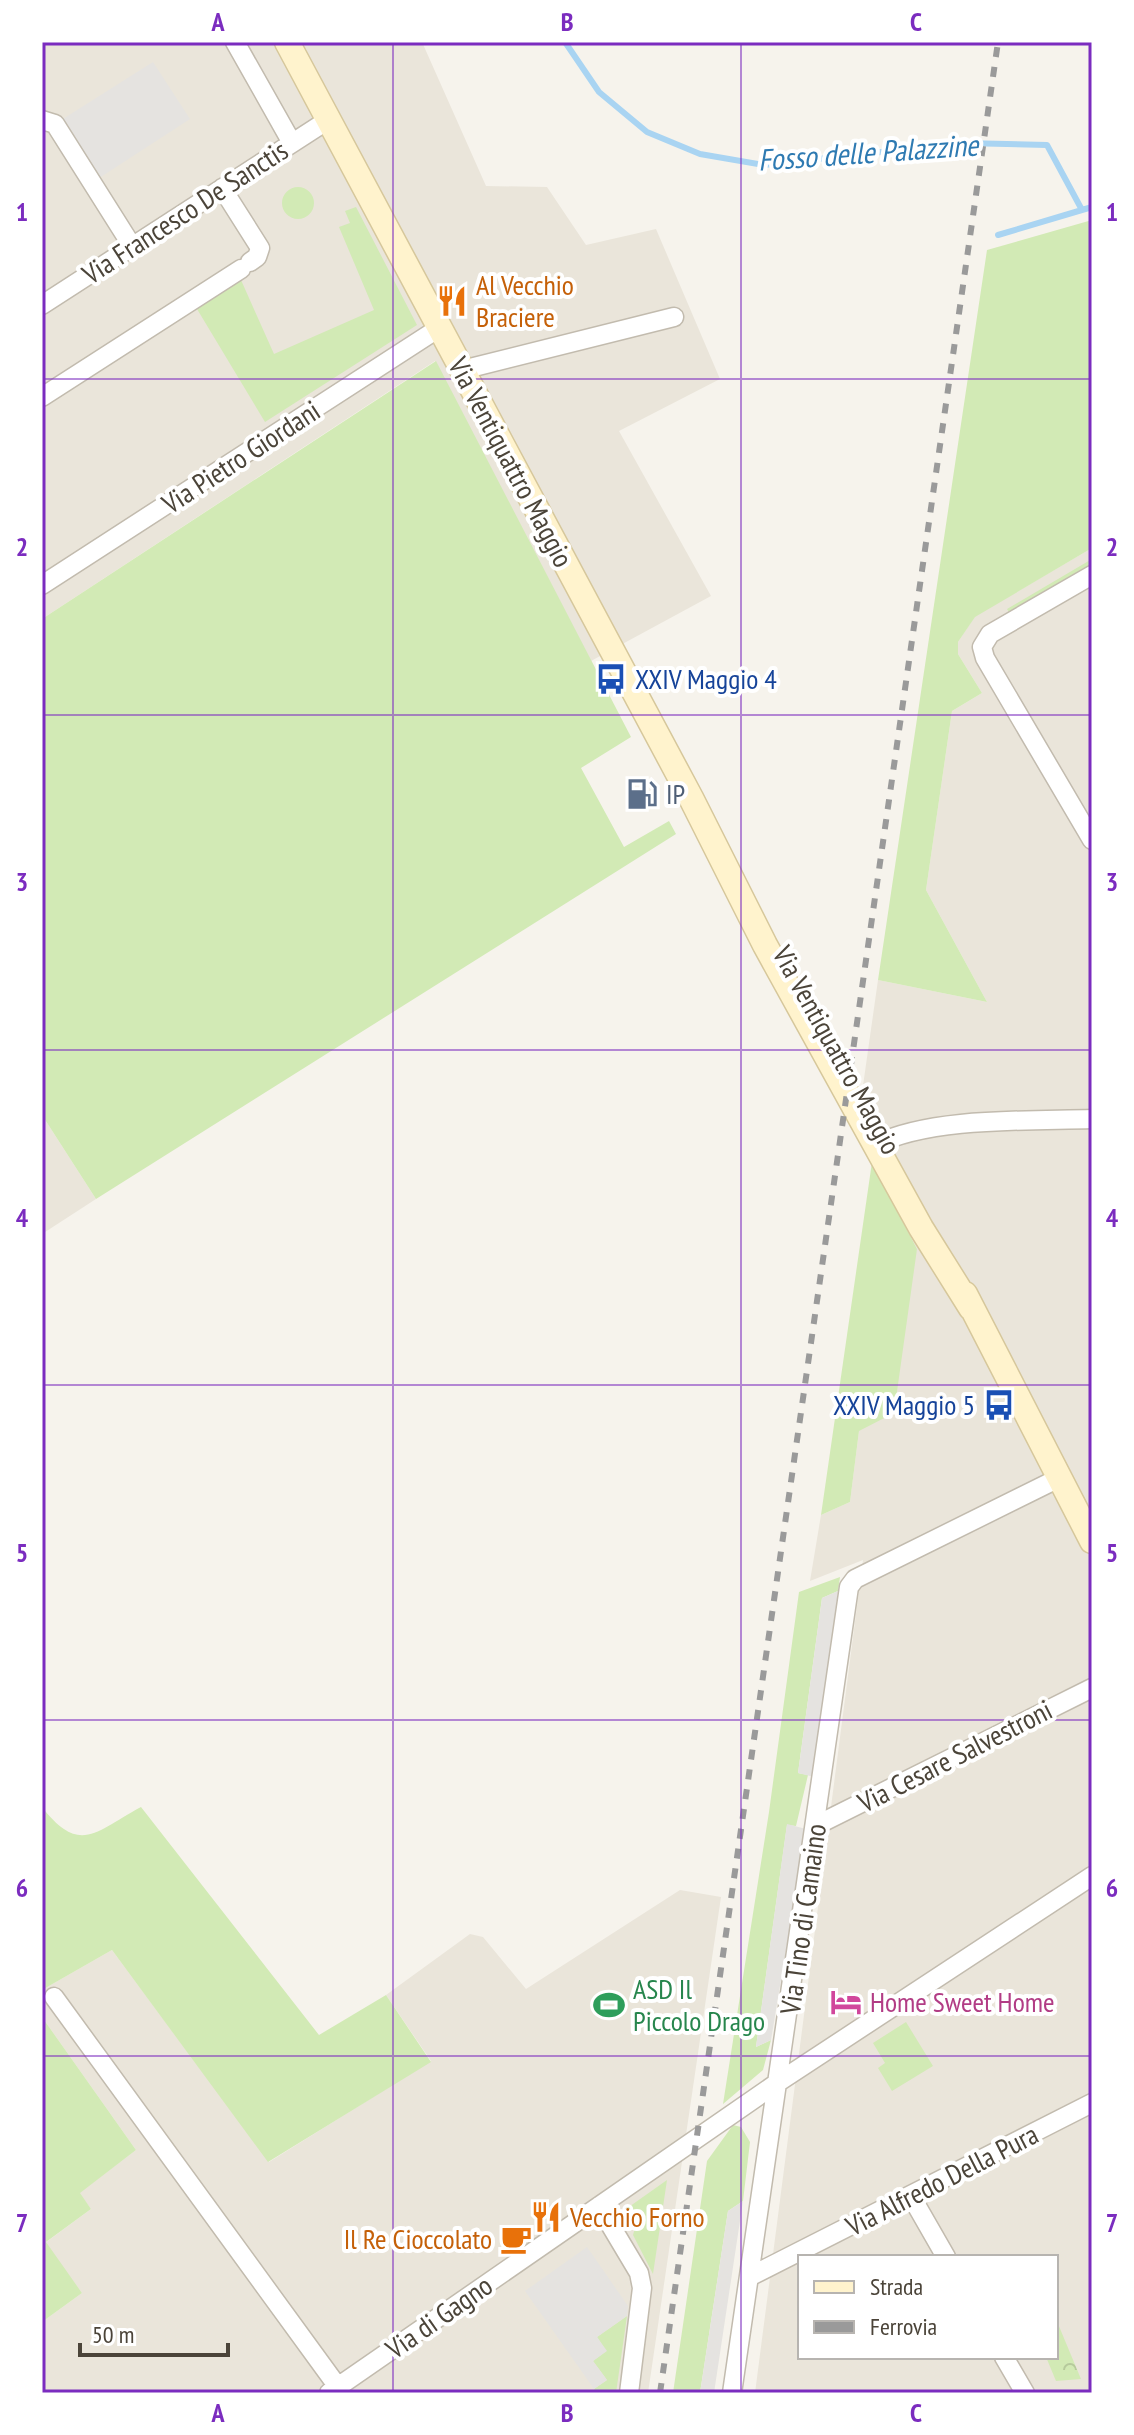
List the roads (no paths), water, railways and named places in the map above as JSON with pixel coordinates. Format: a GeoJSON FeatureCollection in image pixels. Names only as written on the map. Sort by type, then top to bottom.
{"type":"FeatureCollection","features":[{"type":"Feature","properties":{"kind":"street"},"geometry":{"type":"LineString","coordinates":[[235,42],[292,143]]}},
{"type":"Feature","properties":{"kind":"street","name":"Via Ventiquattro Maggio"},"geometry":{"type":"LineString","coordinates":[[287,42],[691,798],[765,945],[881,1142],[933,1223],[971,1308],[1092,1541]]}},
{"type":"Feature","properties":{"kind":"street"},"geometry":{"type":"LineString","coordinates":[[42,120],[55,124],[132,246]]}},
{"type":"Feature","properties":{"kind":"street","name":"Via Francesco De Sanctis"},"geometry":{"type":"LineString","coordinates":[[42,305],[328,120]]}},
{"type":"Feature","properties":{"kind":"street"},"geometry":{"type":"LineString","coordinates":[[42,397],[257,257],[260,248],[222,188]]}},
{"type":"Feature","properties":{"kind":"street"},"geometry":{"type":"LineString","coordinates":[[462,370],[674,317]]}},
{"type":"Feature","properties":{"kind":"street","name":"Via Pietro Giordani"},"geometry":{"type":"LineString","coordinates":[[42,585],[439,328]]}},
{"type":"Feature","properties":{"kind":"street"},"geometry":{"type":"LineString","coordinates":[[1092,575],[990,634],[982,647],[985,658],[1092,840]]}},
{"type":"Feature","properties":{"kind":"street"},"geometry":{"type":"LineString","coordinates":[[881,1142],[944,1126],[1092,1119]]}},
{"type":"Feature","properties":{"kind":"street","name":"Via Tino di Camaino"},"geometry":{"type":"LineString","coordinates":[[732,2393],[772,2099],[817,1825],[849,1587],[855,1579],[1059,1478]]}},
{"type":"Feature","properties":{"kind":"street","name":"Via Cesare Salvestroni"},"geometry":{"type":"LineString","coordinates":[[817,1825],[1092,1688]]}},
{"type":"Feature","properties":{"kind":"street","name":"Via di Gagno"},"geometry":{"type":"LineString","coordinates":[[54,1997],[333,2390],[777,2083],[1092,1876]]}},
{"type":"Feature","properties":{"kind":"street","name":"Via Alfredo Della Pura"},"geometry":{"type":"LineString","coordinates":[[749,2277],[1092,2103]]}},
{"type":"Feature","properties":{"kind":"street"},"geometry":{"type":"LineString","coordinates":[[911,2196],[945,2255]]}},
{"type":"Feature","properties":{"kind":"street"},"geometry":{"type":"LineString","coordinates":[[599,2206],[639,2273],[642,2288],[629,2393]]}},
{"type":"Feature","properties":{"kind":"street"},"geometry":{"type":"LineString","coordinates":[[1005,2359],[1025,2393]]}},
{"type":"Feature","properties":{"kind":"waterway","name":"Fosso delle Palazzine"},"geometry":{"type":"LineString","coordinates":[[565,42],[599,92],[647,132],[700,154],[764,165],[962,143],[1047,145],[1082,210]]}},
{"type":"Feature","properties":{"kind":"waterway"},"geometry":{"type":"LineString","coordinates":[[998,235],[1092,207]]}},
{"type":"Feature","properties":{"kind":"railway"},"geometry":{"type":"LineString","coordinates":[[660,2393],[998,42]]}},
{"type":"Feature","properties":{"kind":"place","name":"Al Vecchio Braciere"},"geometry":{"type":"Point","coordinates":[452,301]}},
{"type":"Feature","properties":{"kind":"place","name":"XXIV Maggio 4"},"geometry":{"type":"Point","coordinates":[611,679]}},
{"type":"Feature","properties":{"kind":"place","name":"IP"},"geometry":{"type":"Point","coordinates":[642,794]}},
{"type":"Feature","properties":{"kind":"place","name":"XXIV Maggio 5"},"geometry":{"type":"Point","coordinates":[999,1405]}},
{"type":"Feature","properties":{"kind":"place","name":"Home Sweet Home"},"geometry":{"type":"Point","coordinates":[846,2002]}},
{"type":"Feature","properties":{"kind":"place","name":"ASD Il Piccolo Drago"},"geometry":{"type":"Point","coordinates":[609,2005]}},
{"type":"Feature","properties":{"kind":"place","name":"Vecchio Forno"},"geometry":{"type":"Point","coordinates":[546,2217]}},
{"type":"Feature","properties":{"kind":"place","name":"Il Re Cioccolato"},"geometry":{"type":"Point","coordinates":[516,2239]}}]}
